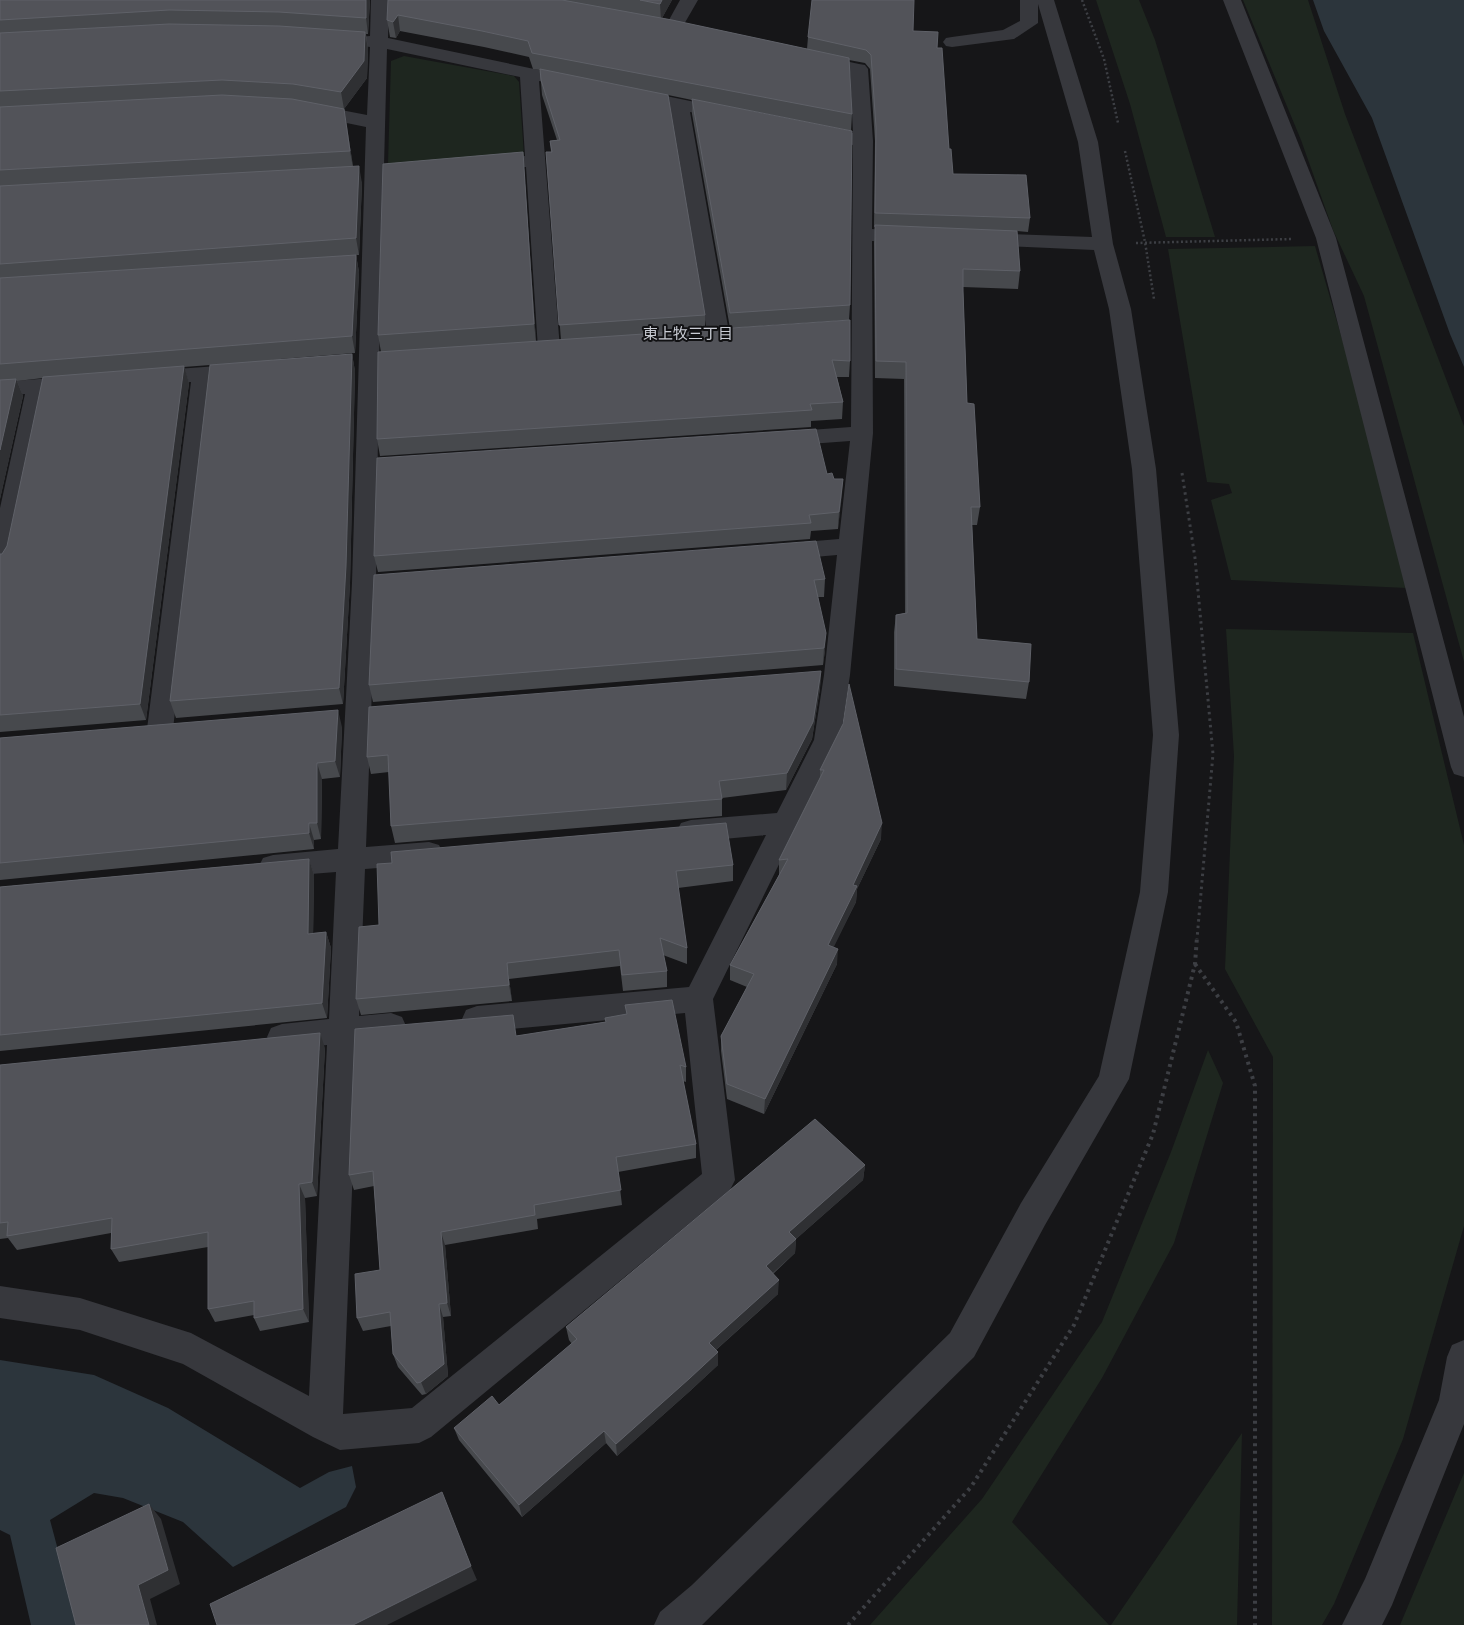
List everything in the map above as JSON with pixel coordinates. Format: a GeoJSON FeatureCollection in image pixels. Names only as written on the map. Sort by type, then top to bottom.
{"type":"FeatureCollection","features":[{"type":"Feature","properties":{"kind":"street"},"geometry":{"type":"LineString","coordinates":[[325,1425],[351,859],[361,713],[374,582],[376,465],[362,263],[375,174],[380,0]]}},
{"type":"Feature","properties":{"kind":"street"},"geometry":{"type":"LineString","coordinates":[[673,29],[689,0]]}},
{"type":"Feature","properties":{"kind":"street"},"geometry":{"type":"LineString","coordinates":[[952,42],[1008,35],[1029,24],[1029,0]]}},
{"type":"Feature","properties":{"kind":"street"},"geometry":{"type":"LineString","coordinates":[[673,1625],[712,1592],[962,1344],[1033,1214],[1114,1079],[1154,892],[1166,735],[1144,469],[1120,309],[1103,244],[1088,142],[1045,0]]}},
{"type":"Feature","properties":{"kind":"street"},"geometry":{"type":"LineString","coordinates":[[1232,0],[1326,238],[1464,768]]}},
{"type":"Feature","properties":{"kind":"street"},"geometry":{"type":"LineString","coordinates":[[654,26],[720,39]]}},
{"type":"Feature","properties":{"kind":"street"},"geometry":{"type":"LineString","coordinates":[[351,40],[380,42],[594,88]]}},
{"type":"Feature","properties":{"kind":"street"},"geometry":{"type":"LineString","coordinates":[[0,1302],[80,1314],[191,1350],[340,1432],[419,1425],[719,1180],[698,999],[827,740],[827,676],[849,546],[862,433],[854,329],[862,235],[863,142],[860,69],[794,55]]}},
{"type":"Feature","properties":{"kind":"street"},"geometry":{"type":"LineString","coordinates":[[528,75],[548,349]]}},
{"type":"Feature","properties":{"kind":"street"},"geometry":{"type":"LineString","coordinates":[[613,92],[747,118]]}},
{"type":"Feature","properties":{"kind":"street"},"geometry":{"type":"LineString","coordinates":[[679,105],[719,338]]}},
{"type":"Feature","properties":{"kind":"street"},"geometry":{"type":"LineString","coordinates":[[296,108],[377,123]]}},
{"type":"Feature","properties":{"kind":"street"},"geometry":{"type":"LineString","coordinates":[[795,128],[863,142]]}},
{"type":"Feature","properties":{"kind":"street"},"geometry":{"type":"LineString","coordinates":[[465,166],[534,161]]}},
{"type":"Feature","properties":{"kind":"street"},"geometry":{"type":"LineString","coordinates":[[356,175],[395,172]]}},
{"type":"Feature","properties":{"kind":"street"},"geometry":{"type":"LineString","coordinates":[[862,235],[930,238]]}},
{"type":"Feature","properties":{"kind":"street"},"geometry":{"type":"LineString","coordinates":[[958,238],[1103,244]]}},
{"type":"Feature","properties":{"kind":"street"},"geometry":{"type":"LineString","coordinates":[[125,380],[261,370]]}},
{"type":"Feature","properties":{"kind":"street"},"geometry":{"type":"LineString","coordinates":[[132,732],[170,728],[203,374]]}},
{"type":"Feature","properties":{"kind":"street"},"geometry":{"type":"LineString","coordinates":[[0,389],[96,382]]}},
{"type":"Feature","properties":{"kind":"street"},"geometry":{"type":"LineString","coordinates":[[0,564],[38,386]]}},
{"type":"Feature","properties":{"kind":"street"},"geometry":{"type":"LineString","coordinates":[[763,440],[862,433]]}},
{"type":"Feature","properties":{"kind":"street"},"geometry":{"type":"LineString","coordinates":[[760,553],[849,546]]}},
{"type":"Feature","properties":{"kind":"street"},"geometry":{"type":"LineString","coordinates":[[666,833],[785,823]]}},
{"type":"Feature","properties":{"kind":"street"},"geometry":{"type":"LineString","coordinates":[[244,869],[450,851]]}},
{"type":"Feature","properties":{"kind":"street"},"geometry":{"type":"LineString","coordinates":[[254,1040],[343,1030],[698,999]]}},
{"type":"Feature","properties":{"kind":"street"},"geometry":{"type":"LineString","coordinates":[[1361,1625],[1379,1592],[1456,1400],[1464,1357]]}},
{"type":"Feature","properties":{"kind":"path"},"geometry":{"type":"LineString","coordinates":[[1103,244],[1326,238]]}},
{"type":"Feature","properties":{"kind":"path"},"geometry":{"type":"LineString","coordinates":[[1195,964],[1236,1022],[1255,1086],[1255,1625]]}},
{"type":"Feature","properties":{"kind":"shaded area"},"geometry":{"type":"Polygon","coordinates":[[[1096,0],[1139,0],[1155,40],[1215,237],[1166,237],[1130,104],[1096,0]]]}},
{"type":"Feature","properties":{"kind":"shaded area"},"geometry":{"type":"Polygon","coordinates":[[[1243,0],[1308,0],[1345,114],[1464,426],[1464,662],[1364,296],[1333,230],[1301,140],[1243,0]]]}},
{"type":"Feature","properties":{"kind":"shaded area"},"geometry":{"type":"Polygon","coordinates":[[[1313,0],[1464,0],[1464,367],[1450,334],[1372,118],[1324,31],[1313,0]]]}},
{"type":"Feature","properties":{"kind":"shaded area"},"geometry":{"type":"Polygon","coordinates":[[[404,56],[514,76],[519,82],[524,156],[388,164],[391,61],[404,56]]]}},
{"type":"Feature","properties":{"kind":"shaded area"},"geometry":{"type":"Polygon","coordinates":[[[1315,246],[1354,380],[1407,588],[1231,580],[1211,500],[1232,493],[1229,484],[1207,482],[1168,249],[1315,246]]]}},
{"type":"Feature","properties":{"kind":"shaded area"},"geometry":{"type":"Polygon","coordinates":[[[1226,629],[1413,633],[1464,845],[1464,1226],[1403,1439],[1334,1604],[1322,1625],[1272,1625],[1273,1057],[1225,969],[1234,756],[1226,629]]]}},
{"type":"Feature","properties":{"kind":"shaded area"},"geometry":{"type":"Polygon","coordinates":[[[1208,1050],[1223,1083],[1174,1243],[1102,1378],[1012,1522],[1109,1625],[870,1625],[982,1499],[1102,1322],[1171,1152],[1208,1050]]]}},
{"type":"Feature","properties":{"kind":"shaded area"},"geometry":{"type":"Polygon","coordinates":[[[0,1360],[94,1375],[168,1408],[300,1488],[329,1472],[352,1466],[356,1487],[346,1507],[233,1567],[183,1522],[123,1498],[94,1493],[50,1520],[78,1625],[31,1625],[10,1535],[0,1530],[0,1360]]]}},
{"type":"Feature","properties":{"kind":"shaded area"},"geometry":{"type":"Polygon","coordinates":[[[1242,1433],[1237,1625],[1111,1625],[1242,1433]]]}},
{"type":"Feature","properties":{"kind":"shaded area"},"geometry":{"type":"Polygon","coordinates":[[[1464,1473],[1464,1625],[1400,1625],[1464,1473]]]}},
{"type":"Feature","properties":{"kind":"building"},"geometry":{"type":"Polygon","coordinates":[[[0,0],[366,0],[366,18],[279,12],[169,10],[0,20],[0,0]]]}},
{"type":"Feature","properties":{"kind":"building"},"geometry":{"type":"Polygon","coordinates":[[[388,0],[562,0],[672,20],[849,58],[852,114],[532,53],[528,41],[482,31],[398,15],[393,22],[387,20],[388,0]]]}},
{"type":"Feature","properties":{"kind":"building"},"geometry":{"type":"Polygon","coordinates":[[[640,0],[662,0],[660,4],[640,0]]]}},
{"type":"Feature","properties":{"kind":"building"},"geometry":{"type":"Polygon","coordinates":[[[812,0],[914,0],[913,31],[938,32],[937,48],[942,48],[949,149],[951,149],[953,174],[1026,175],[1030,218],[875,213],[876,127],[871,55],[866,50],[808,37],[812,0]]]}},
{"type":"Feature","properties":{"kind":"building"},"geometry":{"type":"Polygon","coordinates":[[[169,24],[279,26],[365,32],[364,61],[341,92],[293,84],[222,80],[0,91],[0,33],[169,24]]]}},
{"type":"Feature","properties":{"kind":"building"},"geometry":{"type":"Polygon","coordinates":[[[540,69],[668,95],[705,315],[559,325],[546,152],[552,152],[550,141],[560,140],[541,80],[540,69]]]}},
{"type":"Feature","properties":{"kind":"building"},"geometry":{"type":"Polygon","coordinates":[[[222,95],[292,99],[344,109],[350,151],[0,170],[0,107],[222,95]]]}},
{"type":"Feature","properties":{"kind":"building"},"geometry":{"type":"Polygon","coordinates":[[[692,99],[852,131],[850,305],[730,313],[692,99]]]}},
{"type":"Feature","properties":{"kind":"building"},"geometry":{"type":"Polygon","coordinates":[[[523,152],[534,324],[378,335],[383,164],[523,152]]]}},
{"type":"Feature","properties":{"kind":"building"},"geometry":{"type":"Polygon","coordinates":[[[359,166],[356,238],[0,264],[0,186],[359,166]]]}},
{"type":"Feature","properties":{"kind":"building"},"geometry":{"type":"Polygon","coordinates":[[[875,225],[1017,231],[1020,271],[963,269],[963,291],[967,403],[974,404],[980,507],[971,507],[977,639],[1031,644],[1029,682],[896,669],[896,615],[907,613],[906,362],[876,361],[875,225]]]}},
{"type":"Feature","properties":{"kind":"building"},"geometry":{"type":"Polygon","coordinates":[[[356,255],[352,336],[0,364],[0,278],[356,255]]]}},
{"type":"Feature","properties":{"kind":"building"},"geometry":{"type":"Polygon","coordinates":[[[850,320],[850,361],[832,360],[843,402],[810,404],[812,410],[377,439],[378,352],[850,320]]]}},
{"type":"Feature","properties":{"kind":"building"},"geometry":{"type":"Polygon","coordinates":[[[352,354],[346,566],[339,688],[170,701],[210,365],[352,354]]]}},
{"type":"Feature","properties":{"kind":"building"},"geometry":{"type":"Polygon","coordinates":[[[184,366],[140,704],[0,715],[0,554],[2,554],[7,546],[43,377],[184,366]]]}},
{"type":"Feature","properties":{"kind":"building"},"geometry":{"type":"Polygon","coordinates":[[[16,379],[0,450],[0,380],[16,379]]]}},
{"type":"Feature","properties":{"kind":"building"},"geometry":{"type":"Polygon","coordinates":[[[816,429],[827,474],[832,473],[834,479],[843,479],[839,512],[809,515],[811,523],[374,556],[377,458],[816,429]]]}},
{"type":"Feature","properties":{"kind":"building"},"geometry":{"type":"Polygon","coordinates":[[[816,541],[825,579],[814,580],[826,633],[824,648],[369,685],[374,575],[816,541]]]}},
{"type":"Feature","properties":{"kind":"building"},"geometry":{"type":"Polygon","coordinates":[[[821,671],[813,722],[787,773],[719,781],[722,799],[391,826],[388,755],[367,757],[369,707],[821,671]]]}},
{"type":"Feature","properties":{"kind":"building"},"geometry":{"type":"Polygon","coordinates":[[[849,684],[882,823],[853,885],[857,886],[828,945],[838,949],[765,1099],[727,1084],[721,1036],[754,974],[730,965],[788,859],[779,860],[824,770],[820,770],[843,724],[849,684]]]}},
{"type":"Feature","properties":{"kind":"building"},"geometry":{"type":"Polygon","coordinates":[[[338,710],[335,761],[317,763],[317,823],[309,823],[309,833],[0,863],[0,738],[338,710]]]}},
{"type":"Feature","properties":{"kind":"building"},"geometry":{"type":"Polygon","coordinates":[[[726,823],[733,865],[676,871],[687,948],[660,938],[667,971],[622,975],[619,950],[507,963],[509,985],[356,999],[359,927],[379,925],[377,864],[392,863],[391,852],[726,823]]]}},
{"type":"Feature","properties":{"kind":"building"},"geometry":{"type":"Polygon","coordinates":[[[309,859],[308,934],[326,932],[322,1003],[0,1035],[0,887],[309,859]]]}},
{"type":"Feature","properties":{"kind":"building"},"geometry":{"type":"Polygon","coordinates":[[[672,1000],[686,1067],[680,1065],[696,1144],[616,1157],[621,1190],[534,1205],[535,1215],[441,1232],[447,1303],[439,1304],[444,1364],[417,1383],[393,1354],[390,1312],[357,1318],[355,1274],[380,1270],[373,1171],[349,1175],[355,1029],[513,1015],[516,1036],[606,1022],[605,1018],[627,1014],[625,1005],[672,1000]]]}},
{"type":"Feature","properties":{"kind":"building"},"geometry":{"type":"Polygon","coordinates":[[[320,1033],[312,1182],[299,1184],[303,1309],[254,1318],[254,1301],[208,1309],[208,1232],[111,1249],[112,1218],[7,1236],[8,1222],[0,1223],[0,1065],[320,1033]]]}},
{"type":"Feature","properties":{"kind":"building"},"geometry":{"type":"Polygon","coordinates":[[[815,1119],[865,1165],[789,1232],[796,1239],[766,1266],[779,1280],[709,1343],[718,1352],[616,1444],[604,1431],[519,1505],[454,1428],[492,1396],[499,1405],[577,1339],[566,1327],[815,1119]]]}},
{"type":"Feature","properties":{"kind":"building"},"geometry":{"type":"Polygon","coordinates":[[[442,1492],[471,1566],[353,1625],[217,1625],[210,1604],[442,1492]]]}},
{"type":"Feature","properties":{"kind":"building"},"geometry":{"type":"Polygon","coordinates":[[[149,1504],[168,1570],[138,1585],[149,1625],[76,1625],[56,1548],[149,1504]]]}},
{"type":"Feature","properties":{"kind":"district","name":"東上牧三丁目"},"geometry":{"type":"Point","coordinates":[688,333]}}]}
